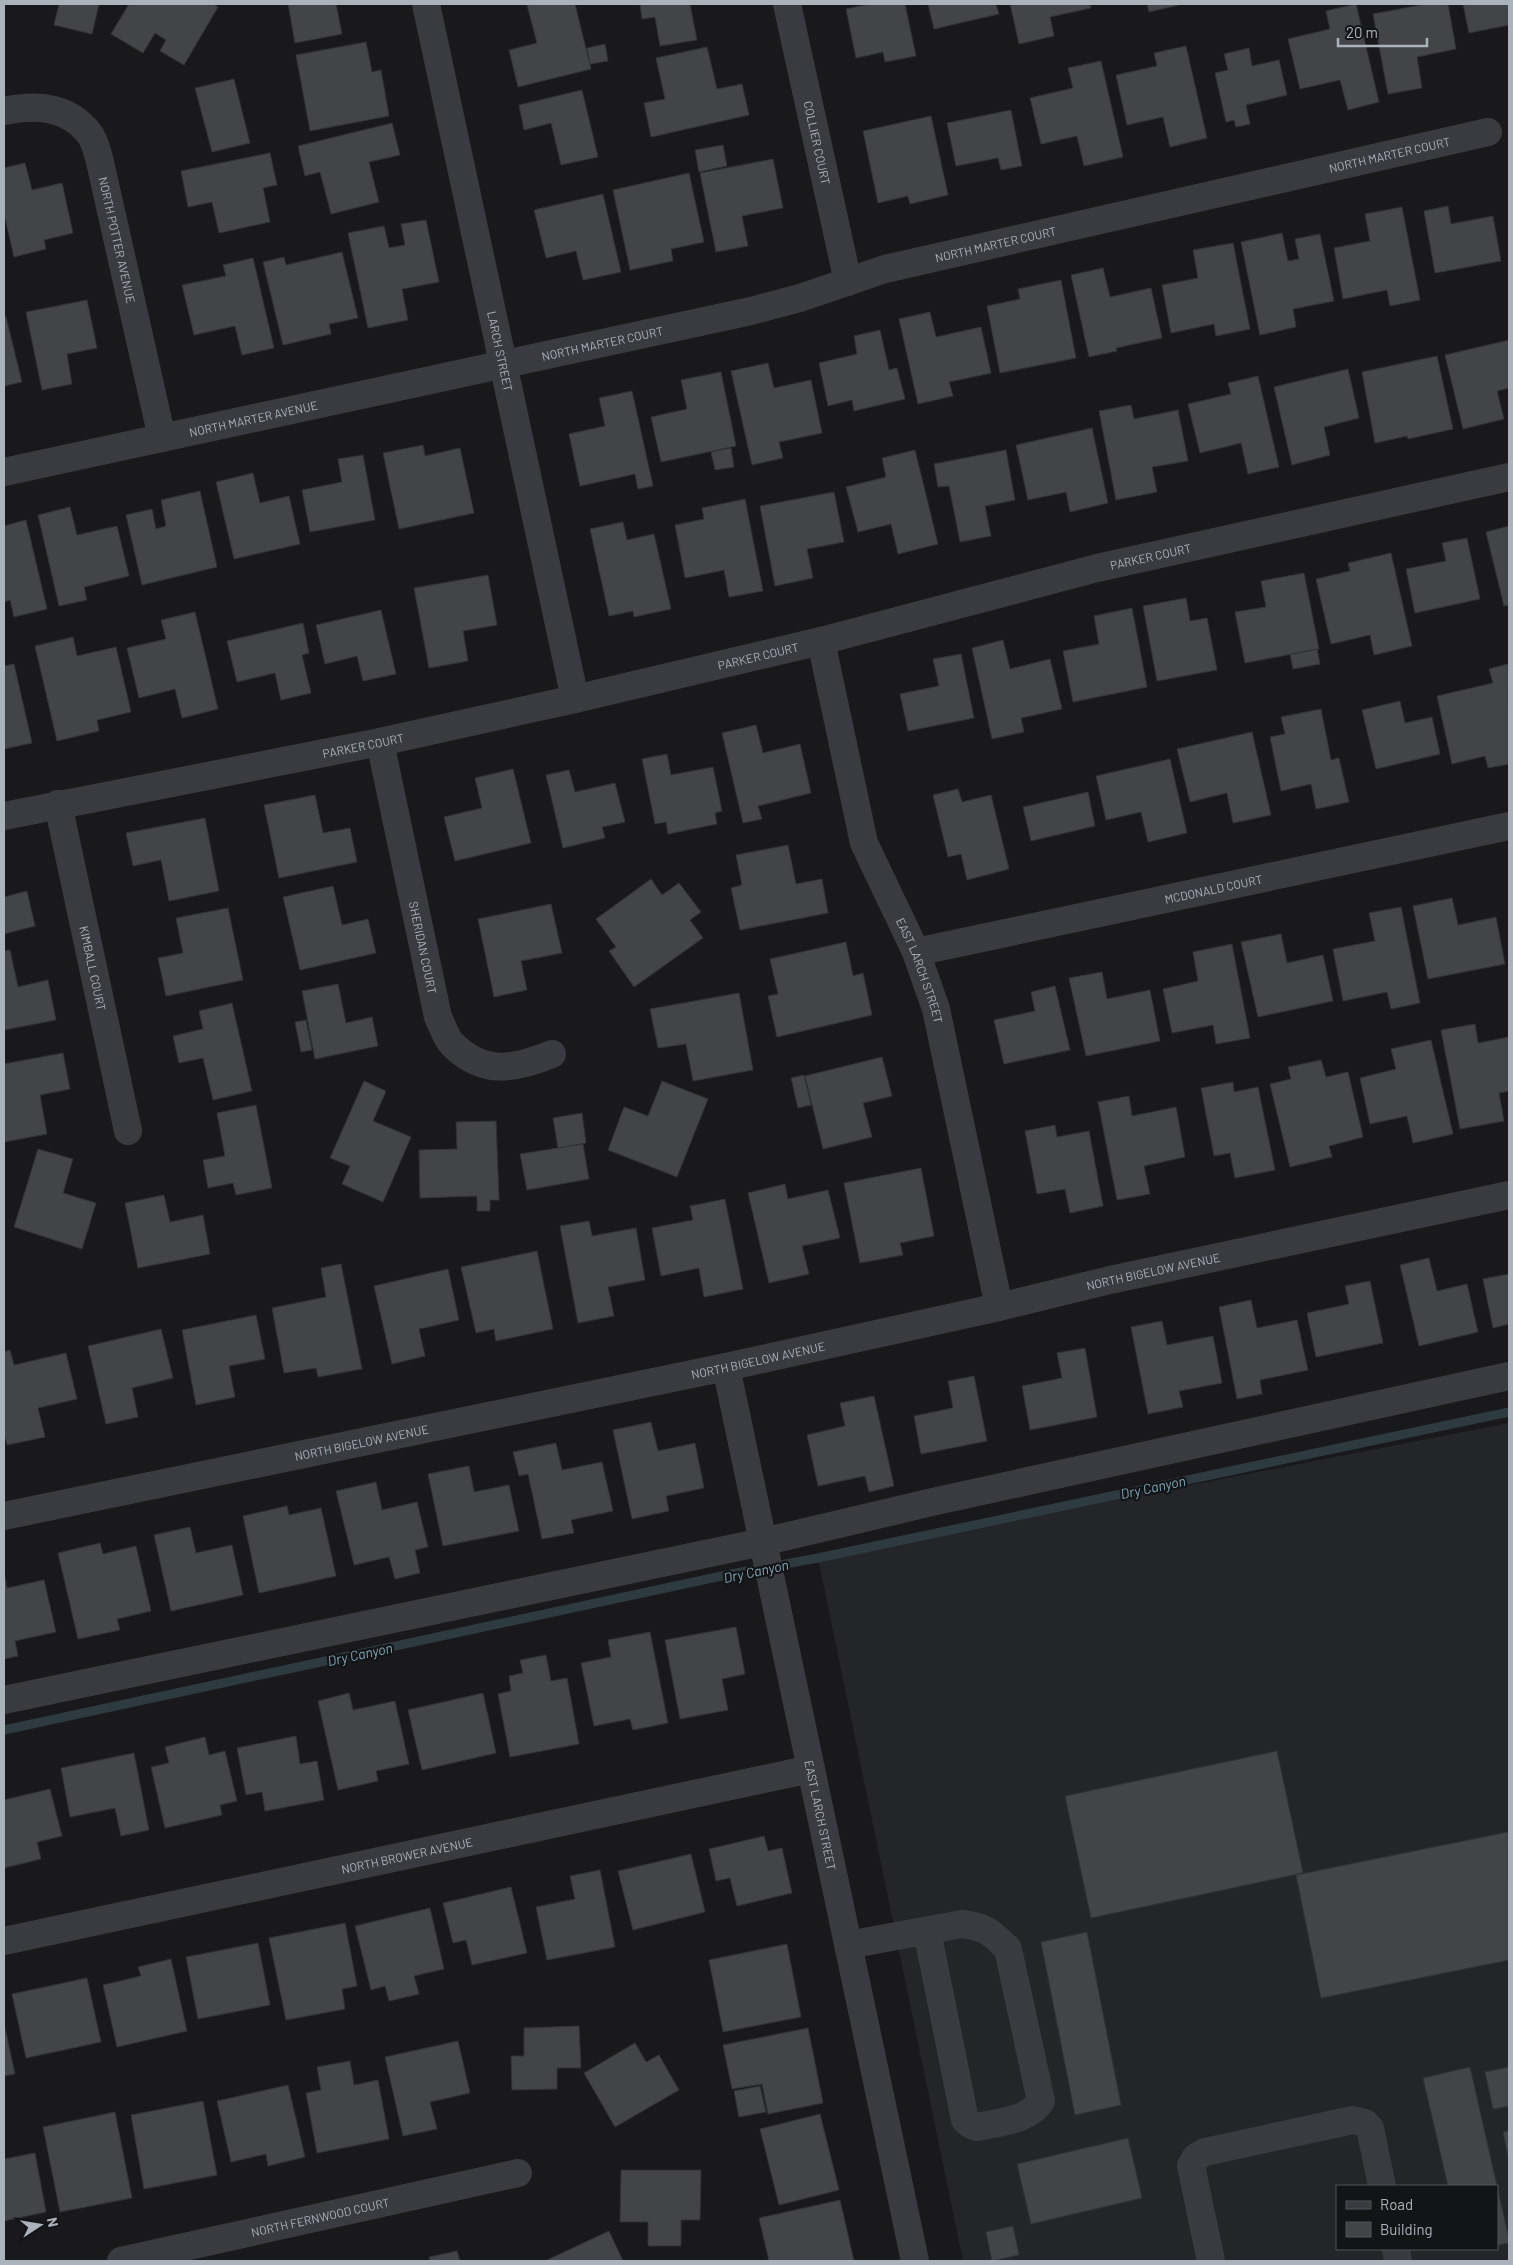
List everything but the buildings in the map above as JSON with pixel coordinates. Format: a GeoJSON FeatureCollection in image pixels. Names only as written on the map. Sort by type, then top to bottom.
{"type":"FeatureCollection","features":[{"type":"Feature","properties":{"kind":"street","name":"LARCH STREET"},"geometry":{"type":"LineString","coordinates":[[426,4],[575,699]]}},
{"type":"Feature","properties":{"kind":"street","name":"COLLIER COURT"},"geometry":{"type":"LineString","coordinates":[[786,4],[848,282]]}},
{"type":"Feature","properties":{"kind":"street","name":"NORTH POTTER AVENUE"},"geometry":{"type":"LineString","coordinates":[[4,111],[23,107],[49,108],[73,118],[91,137],[100,162],[162,438]]}},
{"type":"Feature","properties":{"kind":"street","name":"NORTH MARTER COURT"},"geometry":{"type":"LineString","coordinates":[[504,366],[751,311],[800,298],[885,269],[1488,132]]}},
{"type":"Feature","properties":{"kind":"street","name":"NORTH MARTER AVENUE"},"geometry":{"type":"LineString","coordinates":[[4,472],[504,366]]}},
{"type":"Feature","properties":{"kind":"street","name":"PARKER COURT"},"geometry":{"type":"LineString","coordinates":[[4,816],[380,742],[575,699],[821,641],[1097,568],[1509,477]]}},
{"type":"Feature","properties":{"kind":"street","name":"EAST LARCH STREET"},"geometry":{"type":"LineString","coordinates":[[821,641],[864,843],[916,952],[936,1009],[999,1307]]}},
{"type":"Feature","properties":{"kind":"street","name":"SHERIDAN COURT"},"geometry":{"type":"LineString","coordinates":[[380,742],[438,1017],[451,1044],[475,1062],[504,1068],[532,1062],[552,1054]]}},
{"type":"Feature","properties":{"kind":"street","name":"KIMBALL COURT"},"geometry":{"type":"LineString","coordinates":[[58,804],[128,1131]]}},
{"type":"Feature","properties":{"kind":"street","name":"MCDONALD COURT"},"geometry":{"type":"LineString","coordinates":[[916,952],[1509,826]]}},
{"type":"Feature","properties":{"kind":"street","name":"NORTH BIGELOW AVENUE"},"geometry":{"type":"LineString","coordinates":[[4,1516],[726,1367],[999,1307],[1110,1280],[1509,1195]]}},
{"type":"Feature","properties":{"kind":"street","name":"EAST LARCH STREET"},"geometry":{"type":"LineString","coordinates":[[726,1367],[915,2261]]}},
{"type":"Feature","properties":{"kind":"street"},"geometry":{"type":"LineString","coordinates":[[4,1700],[764,1545],[932,1502],[1509,1376]]}},
{"type":"Feature","properties":{"kind":"street","name":"NORTH BROWER AVENUE"},"geometry":{"type":"LineString","coordinates":[[4,1941],[811,1769]]}},
{"type":"Feature","properties":{"kind":"street"},"geometry":{"type":"LineString","coordinates":[[848,1945],[927,1930],[962,1924],[981,1926],[992,1932],[1008,1949],[1041,2102],[1035,2110],[1024,2116],[978,2127],[970,2125],[965,2120],[927,1930]]}},
{"type":"Feature","properties":{"kind":"street"},"geometry":{"type":"LineString","coordinates":[[1211,2261],[1191,2166],[1196,2157],[1205,2152],[1353,2120],[1364,2123],[1370,2128],[1382,2185]]}},
{"type":"Feature","properties":{"kind":"street","name":"NORTH FERNWOOD COURT"},"geometry":{"type":"LineString","coordinates":[[121,2261],[518,2173]]}},
{"type":"Feature","properties":{"kind":"shaded area"},"geometry":{"type":"Polygon","coordinates":[[[1509,1423],[1509,2261],[963,2261],[818,1558],[1509,1423]]]}},
{"type":"Feature","properties":{"kind":"waterway","name":"Dry Canyon"},"geometry":{"type":"LineString","coordinates":[[4,1730],[731,1574],[818,1558],[1509,1412]]}}]}
